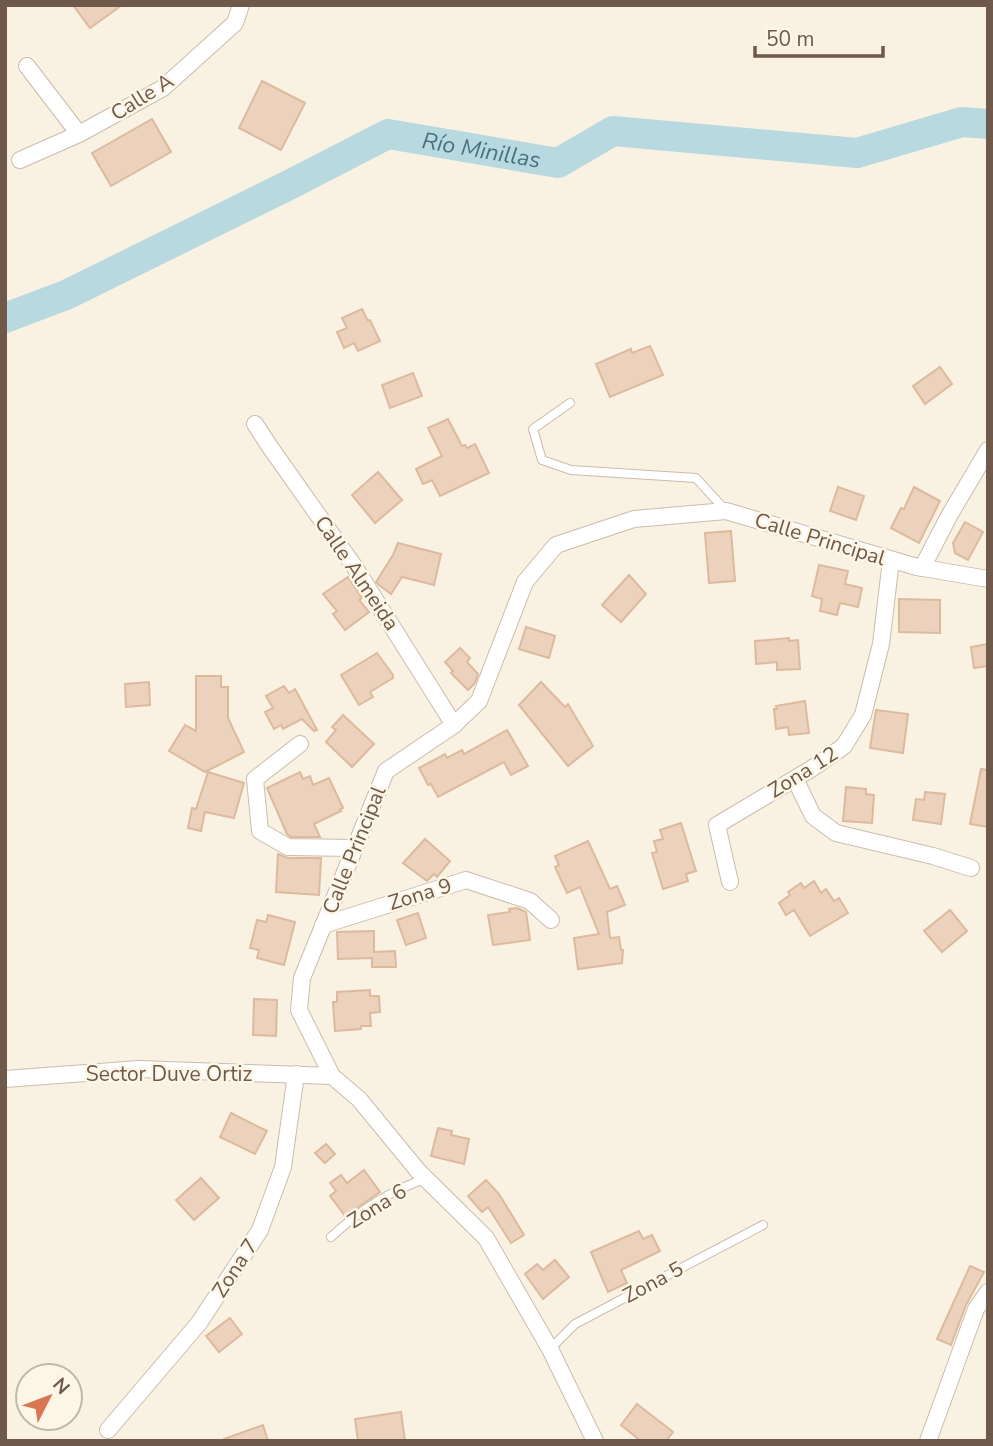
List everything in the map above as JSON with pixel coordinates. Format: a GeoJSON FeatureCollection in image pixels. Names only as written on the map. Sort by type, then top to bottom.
{"type":"FeatureCollection","features":[{"type":"Feature","properties":{"kind":"street","name":"Calle A"},"geometry":{"type":"LineString","coordinates":[[20,160],[79,134],[163,88],[235,23],[241,5]]}},
{"type":"Feature","properties":{"kind":"street"},"geometry":{"type":"LineString","coordinates":[[27,66],[79,134]]}},
{"type":"Feature","properties":{"kind":"street","name":"Calle Almeida"},"geometry":{"type":"LineString","coordinates":[[256,424],[361,577],[454,725]]}},
{"type":"Feature","properties":{"kind":"street"},"geometry":{"type":"LineString","coordinates":[[922,568],[988,450]]}},
{"type":"Feature","properties":{"kind":"street","name":"Calle Principal"},"geometry":{"type":"LineString","coordinates":[[595,1441],[550,1349],[486,1238],[425,1179],[359,1099],[332,1076],[299,1010],[302,978],[386,771],[454,725],[479,701],[525,582],[556,545],[634,519],[726,511],[891,560],[988,579]]}},
{"type":"Feature","properties":{"kind":"street","name":"Zona 12"},"geometry":{"type":"LineString","coordinates":[[730,882],[718,825],[844,746],[863,715],[881,644],[891,560]]}},
{"type":"Feature","properties":{"kind":"street"},"geometry":{"type":"LineString","coordinates":[[300,744],[255,779],[260,831],[288,847],[355,848]]}},
{"type":"Feature","properties":{"kind":"street"},"geometry":{"type":"LineString","coordinates":[[795,779],[813,816],[836,833],[971,868]]}},
{"type":"Feature","properties":{"kind":"street","name":"Zona 9"},"geometry":{"type":"LineString","coordinates":[[323,925],[466,880],[530,901],[551,920]]}},
{"type":"Feature","properties":{"kind":"street","name":"Sector Duve Ortiz"},"geometry":{"type":"LineString","coordinates":[[5,1079],[139,1069],[332,1076]]}},
{"type":"Feature","properties":{"kind":"street","name":"Zona 7"},"geometry":{"type":"LineString","coordinates":[[108,1430],[199,1323],[260,1230],[283,1167],[296,1074]]}},
{"type":"Feature","properties":{"kind":"street"},"geometry":{"type":"LineString","coordinates":[[928,1441],[976,1309],[988,1292]]}},
{"type":"Feature","properties":{"kind":"lane"},"geometry":{"type":"LineString","coordinates":[[570,403],[533,429],[542,460],[571,470],[696,478],[726,511]]}},
{"type":"Feature","properties":{"kind":"lane","name":"Zona 6"},"geometry":{"type":"LineString","coordinates":[[331,1237],[346,1222],[379,1199],[396,1189],[425,1179]]}},
{"type":"Feature","properties":{"kind":"lane","name":"Zona 5"},"geometry":{"type":"LineString","coordinates":[[550,1349],[575,1324],[763,1225]]}},
{"type":"Feature","properties":{"kind":"building"},"geometry":{"type":"Polygon","coordinates":[[[73,5],[122,5],[90,28],[73,5]]]}},
{"type":"Feature","properties":{"kind":"building"},"geometry":{"type":"Polygon","coordinates":[[[262,81],[305,103],[281,150],[239,128],[262,81]]]}},
{"type":"Feature","properties":{"kind":"building"},"geometry":{"type":"Polygon","coordinates":[[[152,119],[171,152],[111,186],[92,153],[152,119]]]}},
{"type":"Feature","properties":{"kind":"building"},"geometry":{"type":"Polygon","coordinates":[[[362,309],[380,341],[358,351],[354,343],[344,348],[337,332],[347,328],[342,318],[362,309]]]}},
{"type":"Feature","properties":{"kind":"building"},"geometry":{"type":"Polygon","coordinates":[[[650,346],[663,375],[610,397],[596,364],[631,349],[632,353],[650,346]]]}},
{"type":"Feature","properties":{"kind":"building"},"geometry":{"type":"Polygon","coordinates":[[[940,367],[952,384],[925,404],[913,386],[940,367]]]}},
{"type":"Feature","properties":{"kind":"building"},"geometry":{"type":"Polygon","coordinates":[[[413,373],[422,396],[390,408],[382,385],[413,373]]]}},
{"type":"Feature","properties":{"kind":"building"},"geometry":{"type":"Polygon","coordinates":[[[448,419],[462,446],[467,448],[475,444],[489,473],[440,496],[432,480],[423,484],[416,469],[442,456],[428,428],[448,419]]]}},
{"type":"Feature","properties":{"kind":"building"},"geometry":{"type":"Polygon","coordinates":[[[378,472],[402,500],[375,523],[352,495],[378,472]]]}},
{"type":"Feature","properties":{"kind":"building"},"geometry":{"type":"Polygon","coordinates":[[[838,487],[864,496],[856,520],[830,511],[838,487]]]}},
{"type":"Feature","properties":{"kind":"building"},"geometry":{"type":"Polygon","coordinates":[[[914,487],[940,501],[919,543],[891,528],[914,487]]]}},
{"type":"Feature","properties":{"kind":"building"},"geometry":{"type":"Polygon","coordinates":[[[965,522],[983,532],[968,560],[955,553],[953,543],[965,522]]]}},
{"type":"Feature","properties":{"kind":"building"},"geometry":{"type":"Polygon","coordinates":[[[731,531],[735,581],[709,583],[705,533],[731,531]]]}},
{"type":"Feature","properties":{"kind":"building"},"geometry":{"type":"Polygon","coordinates":[[[398,543],[441,554],[434,585],[402,577],[391,594],[376,582],[398,543]]]}},
{"type":"Feature","properties":{"kind":"building"},"geometry":{"type":"Polygon","coordinates":[[[819,565],[848,571],[845,584],[862,588],[858,607],[840,603],[837,615],[820,611],[822,599],[812,596],[819,565]]]}},
{"type":"Feature","properties":{"kind":"building"},"geometry":{"type":"Polygon","coordinates":[[[629,575],[646,594],[621,622],[602,605],[629,575]]]}},
{"type":"Feature","properties":{"kind":"building"},"geometry":{"type":"Polygon","coordinates":[[[348,577],[362,598],[359,600],[369,612],[345,630],[333,614],[337,611],[323,594],[348,577]]]}},
{"type":"Feature","properties":{"kind":"building"},"geometry":{"type":"Polygon","coordinates":[[[899,599],[940,600],[940,633],[899,632],[899,599]]]}},
{"type":"Feature","properties":{"kind":"building"},"geometry":{"type":"Polygon","coordinates":[[[526,627],[555,636],[549,658],[519,649],[526,627]]]}},
{"type":"Feature","properties":{"kind":"building"},"geometry":{"type":"Polygon","coordinates":[[[789,638],[789,641],[798,640],[800,669],[777,670],[777,662],[756,664],[755,641],[789,638]]]}},
{"type":"Feature","properties":{"kind":"building"},"geometry":{"type":"Polygon","coordinates":[[[988,644],[988,666],[974,668],[971,647],[988,644]]]}},
{"type":"Feature","properties":{"kind":"building"},"geometry":{"type":"Polygon","coordinates":[[[460,648],[470,658],[467,662],[478,674],[475,683],[468,690],[451,673],[453,671],[445,662],[460,648]]]}},
{"type":"Feature","properties":{"kind":"building"},"geometry":{"type":"Polygon","coordinates":[[[377,653],[393,678],[370,692],[373,697],[359,705],[341,675],[377,653]]]}},
{"type":"Feature","properties":{"kind":"building"},"geometry":{"type":"Polygon","coordinates":[[[196,676],[221,676],[221,687],[228,687],[228,718],[244,752],[205,772],[169,751],[185,725],[196,731],[196,676]]]}},
{"type":"Feature","properties":{"kind":"building"},"geometry":{"type":"Polygon","coordinates":[[[149,682],[150,705],[126,707],[125,684],[149,682]]]}},
{"type":"Feature","properties":{"kind":"building"},"geometry":{"type":"Polygon","coordinates":[[[541,682],[565,707],[568,704],[593,746],[568,766],[519,705],[541,682]]]}},
{"type":"Feature","properties":{"kind":"building"},"geometry":{"type":"Polygon","coordinates":[[[284,686],[289,693],[295,689],[317,730],[314,731],[302,719],[283,729],[281,725],[274,729],[265,712],[273,708],[266,696],[284,686]]]}},
{"type":"Feature","properties":{"kind":"building"},"geometry":{"type":"Polygon","coordinates":[[[805,701],[809,733],[789,735],[788,727],[776,729],[776,706],[805,701]]]}},
{"type":"Feature","properties":{"kind":"building"},"geometry":{"type":"Polygon","coordinates":[[[876,710],[908,714],[903,753],[870,748],[876,710]]]}},
{"type":"Feature","properties":{"kind":"building"},"geometry":{"type":"Polygon","coordinates":[[[343,715],[374,744],[352,767],[326,742],[336,730],[332,727],[343,715]]]}},
{"type":"Feature","properties":{"kind":"building"},"geometry":{"type":"Polygon","coordinates":[[[507,730],[528,766],[511,775],[504,762],[438,797],[431,784],[428,785],[419,768],[445,754],[447,758],[462,750],[464,754],[507,730]]]}},
{"type":"Feature","properties":{"kind":"building"},"geometry":{"type":"Polygon","coordinates":[[[981,769],[988,770],[988,827],[970,824],[981,769]]]}},
{"type":"Feature","properties":{"kind":"building"},"geometry":{"type":"Polygon","coordinates":[[[208,772],[244,783],[234,818],[205,812],[201,831],[188,828],[192,808],[196,809],[208,772]]]}},
{"type":"Feature","properties":{"kind":"building"},"geometry":{"type":"Polygon","coordinates":[[[300,772],[303,779],[310,776],[313,785],[329,778],[343,808],[314,824],[320,837],[291,837],[287,834],[267,788],[300,772]]]}},
{"type":"Feature","properties":{"kind":"building"},"geometry":{"type":"Polygon","coordinates":[[[846,787],[866,789],[866,794],[874,795],[872,823],[843,821],[846,787]]]}},
{"type":"Feature","properties":{"kind":"building"},"geometry":{"type":"Polygon","coordinates":[[[925,792],[945,794],[941,824],[913,820],[916,799],[924,800],[925,792]]]}},
{"type":"Feature","properties":{"kind":"building"},"geometry":{"type":"Polygon","coordinates":[[[681,823],[696,871],[686,874],[688,881],[663,889],[652,853],[657,852],[654,841],[663,839],[660,830],[681,823]]]}},
{"type":"Feature","properties":{"kind":"building"},"geometry":{"type":"Polygon","coordinates":[[[425,839],[450,861],[437,877],[434,874],[427,881],[403,863],[425,839]]]}},
{"type":"Feature","properties":{"kind":"building"},"geometry":{"type":"Polygon","coordinates":[[[588,841],[610,889],[617,886],[625,905],[607,912],[610,938],[619,937],[623,950],[622,963],[578,969],[574,938],[599,934],[580,887],[567,893],[555,867],[559,865],[555,856],[588,841]]]}},
{"type":"Feature","properties":{"kind":"building"},"geometry":{"type":"Polygon","coordinates":[[[278,854],[288,858],[321,858],[319,895],[276,892],[278,854]]]}},
{"type":"Feature","properties":{"kind":"building"},"geometry":{"type":"Polygon","coordinates":[[[814,881],[821,893],[826,889],[834,901],[839,898],[848,913],[810,936],[794,910],[786,915],[779,903],[801,883],[804,888],[814,881]]]}},
{"type":"Feature","properties":{"kind":"building"},"geometry":{"type":"Polygon","coordinates":[[[517,908],[526,912],[530,940],[493,945],[488,915],[510,912],[509,909],[517,908]]]}},
{"type":"Feature","properties":{"kind":"building"},"geometry":{"type":"Polygon","coordinates":[[[950,910],[967,931],[942,952],[924,931],[950,910]]]}},
{"type":"Feature","properties":{"kind":"building"},"geometry":{"type":"Polygon","coordinates":[[[418,913],[426,938],[406,945],[397,920],[418,913]]]}},
{"type":"Feature","properties":{"kind":"building"},"geometry":{"type":"Polygon","coordinates":[[[268,915],[295,922],[284,965],[257,958],[259,950],[250,948],[257,920],[266,922],[268,915]]]}},
{"type":"Feature","properties":{"kind":"building"},"geometry":{"type":"Polygon","coordinates":[[[374,931],[374,952],[395,951],[396,967],[372,967],[372,958],[338,959],[337,932],[374,931]]]}},
{"type":"Feature","properties":{"kind":"building"},"geometry":{"type":"Polygon","coordinates":[[[370,990],[370,996],[379,996],[380,1012],[370,1013],[371,1026],[335,1031],[333,1002],[337,1002],[337,992],[370,990]]]}},
{"type":"Feature","properties":{"kind":"building"},"geometry":{"type":"Polygon","coordinates":[[[254,999],[277,1000],[276,1036],[253,1035],[254,999]]]}},
{"type":"Feature","properties":{"kind":"building"},"geometry":{"type":"Polygon","coordinates":[[[231,1113],[267,1131],[255,1154],[220,1137],[231,1113]]]}},
{"type":"Feature","properties":{"kind":"building"},"geometry":{"type":"Polygon","coordinates":[[[438,1128],[452,1131],[451,1135],[469,1139],[464,1164],[431,1156],[438,1128]]]}},
{"type":"Feature","properties":{"kind":"building"},"geometry":{"type":"Polygon","coordinates":[[[326,1144],[335,1154],[325,1163],[315,1153],[326,1144]]]}},
{"type":"Feature","properties":{"kind":"building"},"geometry":{"type":"Polygon","coordinates":[[[364,1170],[380,1192],[345,1216],[330,1196],[336,1191],[330,1183],[341,1175],[347,1183],[364,1170]]]}},
{"type":"Feature","properties":{"kind":"building"},"geometry":{"type":"Polygon","coordinates":[[[201,1178],[219,1198],[194,1220],[176,1200],[201,1178]]]}},
{"type":"Feature","properties":{"kind":"building"},"geometry":{"type":"Polygon","coordinates":[[[486,1180],[499,1194],[524,1235],[511,1243],[488,1207],[482,1212],[468,1196],[486,1180]]]}},
{"type":"Feature","properties":{"kind":"building"},"geometry":{"type":"Polygon","coordinates":[[[639,1231],[643,1239],[652,1235],[660,1251],[621,1270],[627,1283],[608,1292],[591,1252],[639,1231]]]}},
{"type":"Feature","properties":{"kind":"building"},"geometry":{"type":"Polygon","coordinates":[[[555,1260],[569,1277],[543,1299],[525,1274],[537,1264],[543,1270],[555,1260]]]}},
{"type":"Feature","properties":{"kind":"building"},"geometry":{"type":"Polygon","coordinates":[[[970,1266],[984,1272],[966,1305],[951,1345],[937,1339],[970,1266]]]}},
{"type":"Feature","properties":{"kind":"building"},"geometry":{"type":"Polygon","coordinates":[[[230,1318],[242,1334],[219,1352],[206,1336],[230,1318]]]}},
{"type":"Feature","properties":{"kind":"building"},"geometry":{"type":"Polygon","coordinates":[[[637,1404],[673,1432],[666,1441],[641,1441],[621,1425],[637,1404]]]}},
{"type":"Feature","properties":{"kind":"building"},"geometry":{"type":"Polygon","coordinates":[[[401,1412],[405,1441],[358,1441],[355,1419],[401,1412]]]}},
{"type":"Feature","properties":{"kind":"building"},"geometry":{"type":"Polygon","coordinates":[[[263,1425],[268,1441],[224,1441],[224,1439],[263,1425]]]}},
{"type":"Feature","properties":{"kind":"waterway","name":"Río Minillas"},"geometry":{"type":"LineString","coordinates":[[5,318],[66,295],[388,134],[558,163],[613,131],[857,153],[962,122],[988,124]]}}]}
